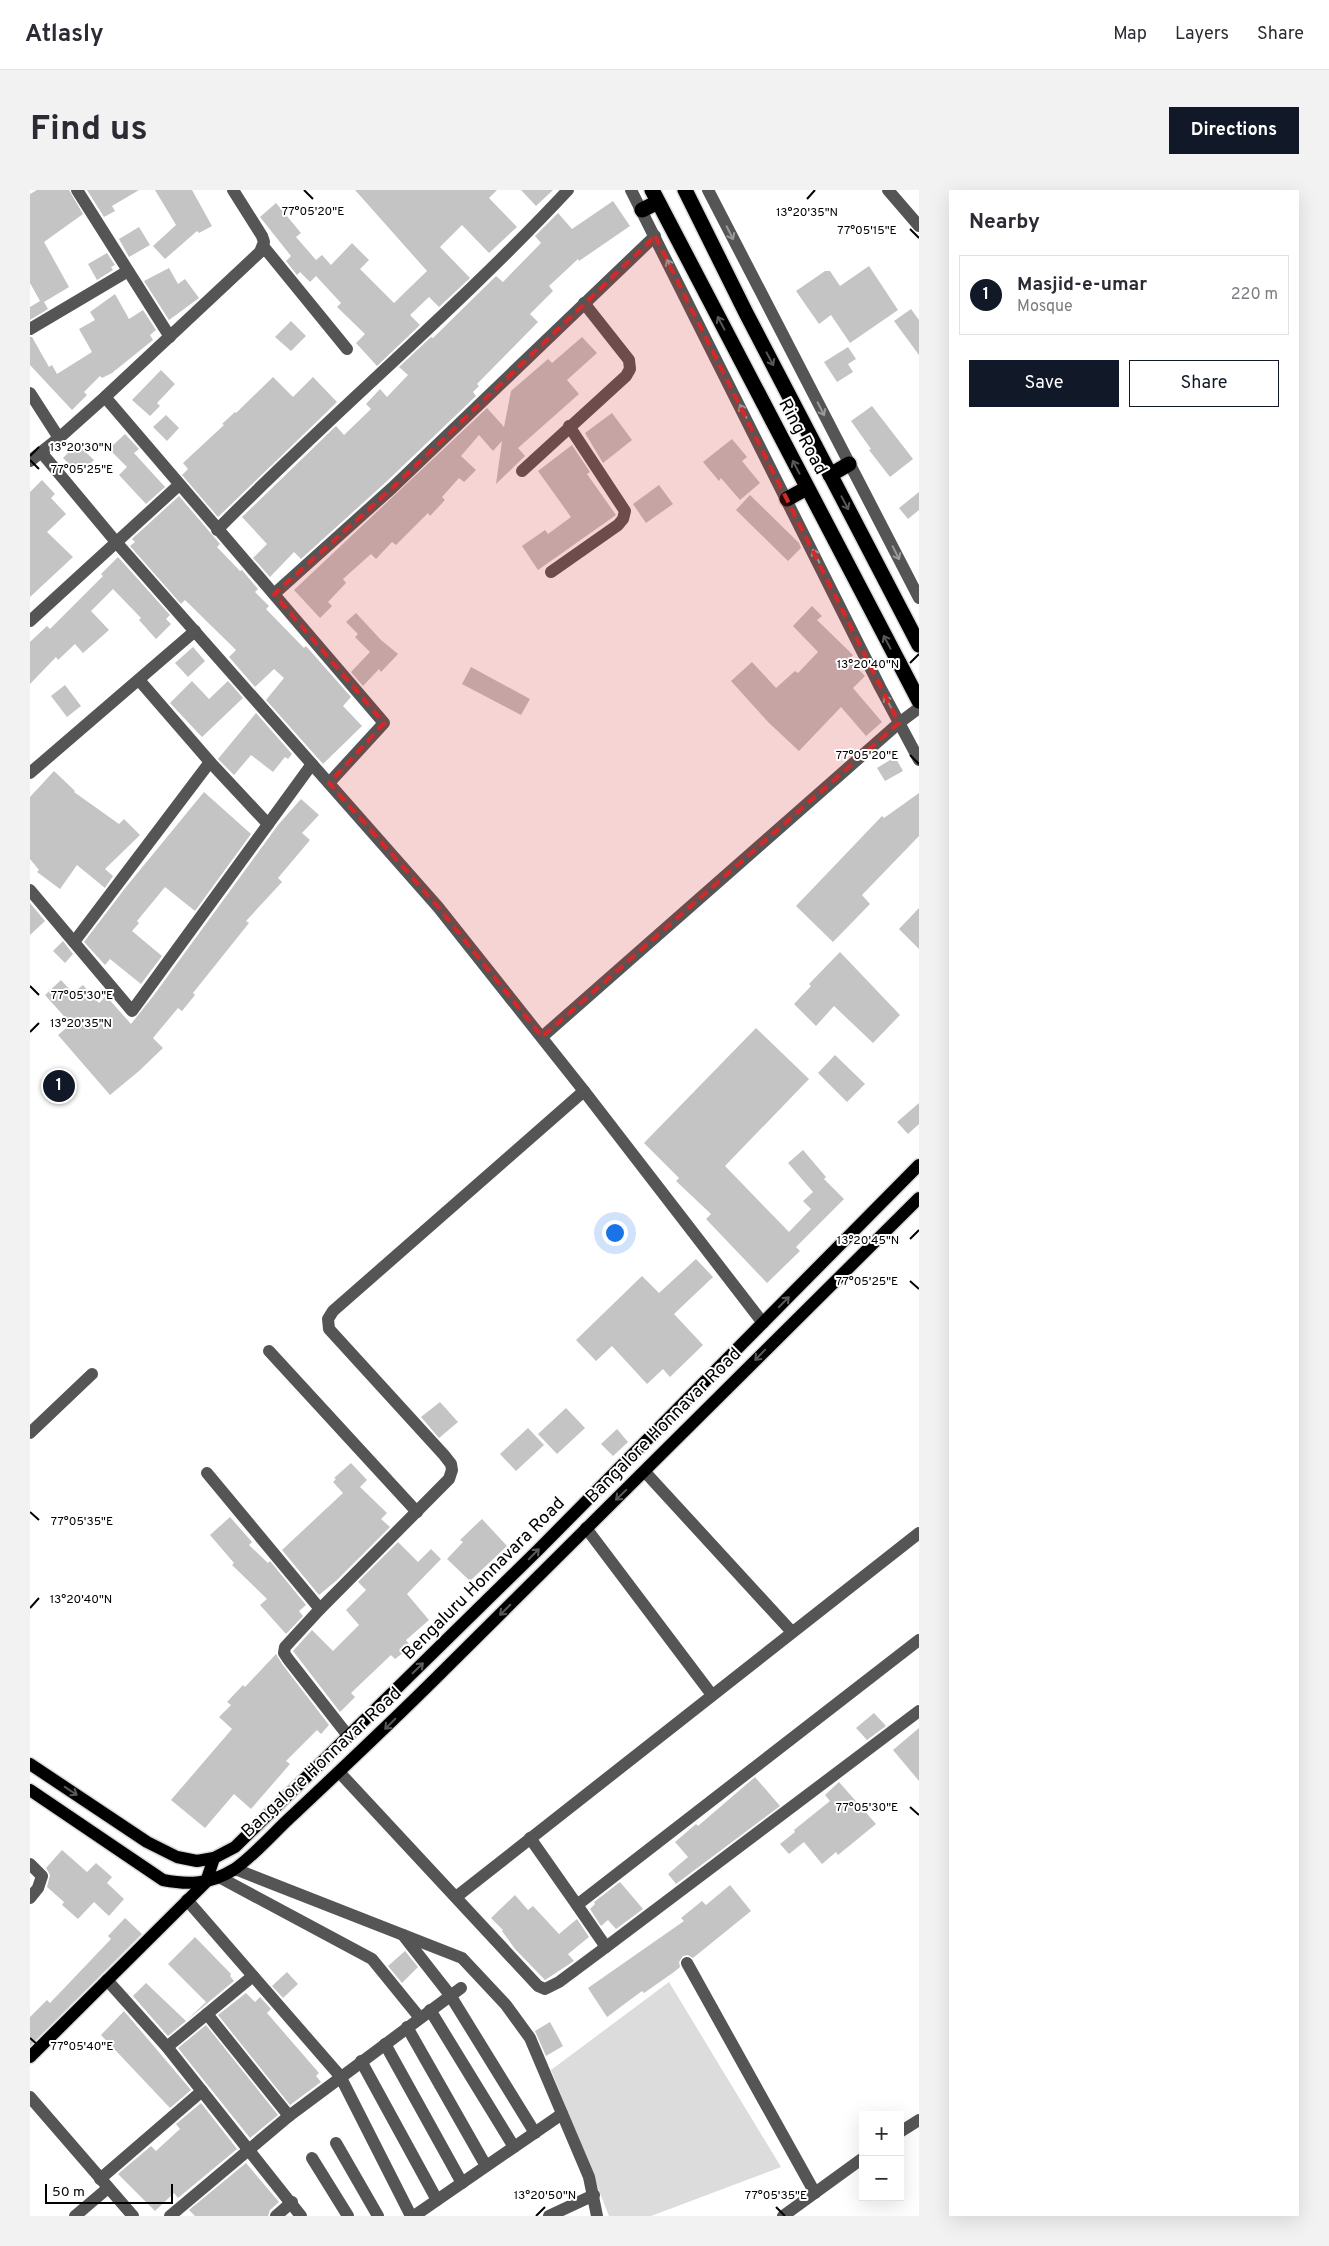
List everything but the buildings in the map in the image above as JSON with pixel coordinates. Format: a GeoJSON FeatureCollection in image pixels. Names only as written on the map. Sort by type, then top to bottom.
{"type":"FeatureCollection","features":[{"type":"Feature","properties":{"kind":"highway","name":"Ring Road"},"geometry":{"type":"LineString","coordinates":[[685,190],[830,475],[918,641]]}},
{"type":"Feature","properties":{"kind":"highway"},"geometry":{"type":"LineString","coordinates":[[642,210],[655,196]]}},
{"type":"Feature","properties":{"kind":"highway","name":"Ring Road"},"geometry":{"type":"LineString","coordinates":[[655,196],[919,701]]}},
{"type":"Feature","properties":{"kind":"highway"},"geometry":{"type":"LineString","coordinates":[[830,475],[849,464]]}},
{"type":"Feature","properties":{"kind":"highway"},"geometry":{"type":"LineString","coordinates":[[787,499],[807,488]]}},
{"type":"Feature","properties":{"kind":"main road","name":"Bengaluru Honnavara Road"},"geometry":{"type":"LineString","coordinates":[[30,1764],[147,1842],[177,1857],[197,1861],[214,1858],[235,1847],[538,1550],[919,1165]]}},
{"type":"Feature","properties":{"kind":"main road","name":"Bangalore Honnavar Road"},"geometry":{"type":"LineString","coordinates":[[30,1790],[163,1880],[187,1884],[206,1882],[235,1868],[340,1773],[919,1198]]}},
{"type":"Feature","properties":{"kind":"main road"},"geometry":{"type":"LineString","coordinates":[[30,2057],[206,1882],[214,1858]]}},
{"type":"Feature","properties":{"kind":"street"},"geometry":{"type":"LineString","coordinates":[[77,190],[170,336]]}},
{"type":"Feature","properties":{"kind":"street"},"geometry":{"type":"LineString","coordinates":[[30,461],[60,438],[260,252],[263,246],[262,236],[233,190]]}},
{"type":"Feature","properties":{"kind":"street"},"geometry":{"type":"LineString","coordinates":[[217,530],[261,485],[518,244],[568,190]]}},
{"type":"Feature","properties":{"kind":"street"},"geometry":{"type":"LineString","coordinates":[[631,190],[919,760]]}},
{"type":"Feature","properties":{"kind":"street"},"geometry":{"type":"LineString","coordinates":[[888,190],[919,226]]}},
{"type":"Feature","properties":{"kind":"street"},"geometry":{"type":"LineString","coordinates":[[694,209],[711,192],[919,598]]}},
{"type":"Feature","properties":{"kind":"street"},"geometry":{"type":"LineString","coordinates":[[274,594],[392,488],[655,236]]}},
{"type":"Feature","properties":{"kind":"street"},"geometry":{"type":"LineString","coordinates":[[263,246],[347,349]]}},
{"type":"Feature","properties":{"kind":"street"},"geometry":{"type":"LineString","coordinates":[[30,329],[128,271]]}},
{"type":"Feature","properties":{"kind":"street"},"geometry":{"type":"LineString","coordinates":[[522,471],[569,426],[626,376],[630,369],[629,360],[584,303]]}},
{"type":"Feature","properties":{"kind":"street"},"geometry":{"type":"LineString","coordinates":[[30,393],[60,438]]}},
{"type":"Feature","properties":{"kind":"street"},"geometry":{"type":"LineString","coordinates":[[104,397],[384,723],[329,783]]}},
{"type":"Feature","properties":{"kind":"street"},"geometry":{"type":"LineString","coordinates":[[551,572],[618,525],[623,519],[625,511],[569,426]]}},
{"type":"Feature","properties":{"kind":"street"},"geometry":{"type":"LineString","coordinates":[[40,452],[116,542],[438,907],[584,1090],[763,1323]]}},
{"type":"Feature","properties":{"kind":"street"},"geometry":{"type":"LineString","coordinates":[[30,622],[179,485]]}},
{"type":"Feature","properties":{"kind":"street"},"geometry":{"type":"LineString","coordinates":[[30,773],[195,631]]}},
{"type":"Feature","properties":{"kind":"street"},"geometry":{"type":"LineString","coordinates":[[139,680],[210,762],[268,824]]}},
{"type":"Feature","properties":{"kind":"street"},"geometry":{"type":"LineString","coordinates":[[542,1037],[899,723],[919,708]]}},
{"type":"Feature","properties":{"kind":"street"},"geometry":{"type":"LineString","coordinates":[[74,942],[210,762]]}},
{"type":"Feature","properties":{"kind":"street"},"geometry":{"type":"LineString","coordinates":[[30,890],[132,1011],[312,764]]}},
{"type":"Feature","properties":{"kind":"street"},"geometry":{"type":"LineString","coordinates":[[349,1736],[284,1653],[285,1647],[449,1479],[452,1470],[451,1464],[329,1329],[328,1319],[333,1310],[584,1090]]}},
{"type":"Feature","properties":{"kind":"street"},"geometry":{"type":"LineString","coordinates":[[269,1351],[417,1512]]}},
{"type":"Feature","properties":{"kind":"street"},"geometry":{"type":"LineString","coordinates":[[30,1433],[92,1374]]}},
{"type":"Feature","properties":{"kind":"street"},"geometry":{"type":"LineString","coordinates":[[645,1472],[792,1632]]}},
{"type":"Feature","properties":{"kind":"street"},"geometry":{"type":"LineString","coordinates":[[207,1473],[320,1609]]}},
{"type":"Feature","properties":{"kind":"street"},"geometry":{"type":"LineString","coordinates":[[586,1528],[712,1695]]}},
{"type":"Feature","properties":{"kind":"street"},"geometry":{"type":"LineString","coordinates":[[456,1897],[919,1533]]}},
{"type":"Feature","properties":{"kind":"street"},"geometry":{"type":"LineString","coordinates":[[577,1905],[919,1640]]}},
{"type":"Feature","properties":{"kind":"street"},"geometry":{"type":"LineString","coordinates":[[340,1773],[538,1986],[545,1989],[559,1982],[919,1711]]}},
{"type":"Feature","properties":{"kind":"street"},"geometry":{"type":"LineString","coordinates":[[530,1838],[606,1947]]}},
{"type":"Feature","properties":{"kind":"street"},"geometry":{"type":"LineString","coordinates":[[30,1864],[42,1876],[38,1888],[30,1898]]}},
{"type":"Feature","properties":{"kind":"street"},"geometry":{"type":"LineString","coordinates":[[235,1868],[462,1958],[506,2005],[530,2038],[589,2177],[597,2216]]}},
{"type":"Feature","properties":{"kind":"street"},"geometry":{"type":"LineString","coordinates":[[218,1877],[372,1958],[425,2014],[514,2147]]}},
{"type":"Feature","properties":{"kind":"street"},"geometry":{"type":"LineString","coordinates":[[187,1900],[340,2076],[412,2216],[562,2114]]}},
{"type":"Feature","properties":{"kind":"street"},"geometry":{"type":"LineString","coordinates":[[403,1935],[450,1995],[535,2133]]}},
{"type":"Feature","properties":{"kind":"street"},"geometry":{"type":"LineString","coordinates":[[687,1963],[815,2193]]}},
{"type":"Feature","properties":{"kind":"street"},"geometry":{"type":"LineString","coordinates":[[167,2047],[252,1976]]}},
{"type":"Feature","properties":{"kind":"street"},"geometry":{"type":"LineString","coordinates":[[107,1980],[167,2047],[292,2202],[301,2216]]}},
{"type":"Feature","properties":{"kind":"street"},"geometry":{"type":"LineString","coordinates":[[170,2216],[248,2149],[340,2076],[461,1988]]}},
{"type":"Feature","properties":{"kind":"street"},"geometry":{"type":"LineString","coordinates":[[206,2014],[289,2116]]}},
{"type":"Feature","properties":{"kind":"street"},"geometry":{"type":"LineString","coordinates":[[406,2027],[486,2166]]}},
{"type":"Feature","properties":{"kind":"street"},"geometry":{"type":"LineString","coordinates":[[385,2044],[462,2183]]}},
{"type":"Feature","properties":{"kind":"street"},"geometry":{"type":"LineString","coordinates":[[361,2061],[437,2200]]}},
{"type":"Feature","properties":{"kind":"street"},"geometry":{"type":"LineString","coordinates":[[75,2216],[104,2183],[202,2091]]}},
{"type":"Feature","properties":{"kind":"street"},"geometry":{"type":"LineString","coordinates":[[30,2097],[132,2216]]}},
{"type":"Feature","properties":{"kind":"street"},"geometry":{"type":"LineString","coordinates":[[904,2129],[919,2120]]}},
{"type":"Feature","properties":{"kind":"street"},"geometry":{"type":"LineString","coordinates":[[336,2143],[378,2216]]}},
{"type":"Feature","properties":{"kind":"street"},"geometry":{"type":"LineString","coordinates":[[312,2158],[348,2216]]}},
{"type":"Feature","properties":{"kind":"street"},"geometry":{"type":"LineString","coordinates":[[783,2216],[859,2161]]}},
{"type":"Feature","properties":{"kind":"street"},"geometry":{"type":"LineString","coordinates":[[549,2216],[594,2194]]}},
{"type":"Feature","properties":{"kind":"street"},"geometry":{"type":"LineString","coordinates":[[276,2216],[292,2202]]}},
{"type":"Feature","properties":{"kind":"highlighted area"},"geometry":{"type":"Polygon","coordinates":[[[655,236],[899,723],[542,1037],[438,907],[329,783],[384,723],[274,594],[392,488],[655,236]]]}},
{"type":"Feature","properties":{"kind":"shaded area"},"geometry":{"type":"Polygon","coordinates":[[[669,1982],[781,2167],[651,2216],[609,2216],[551,2070],[669,1982]]]}},
{"type":"Feature","properties":{"kind":"place","name":"Masjid-e-umar"},"geometry":{"type":"Point","coordinates":[59,1086]}}]}
